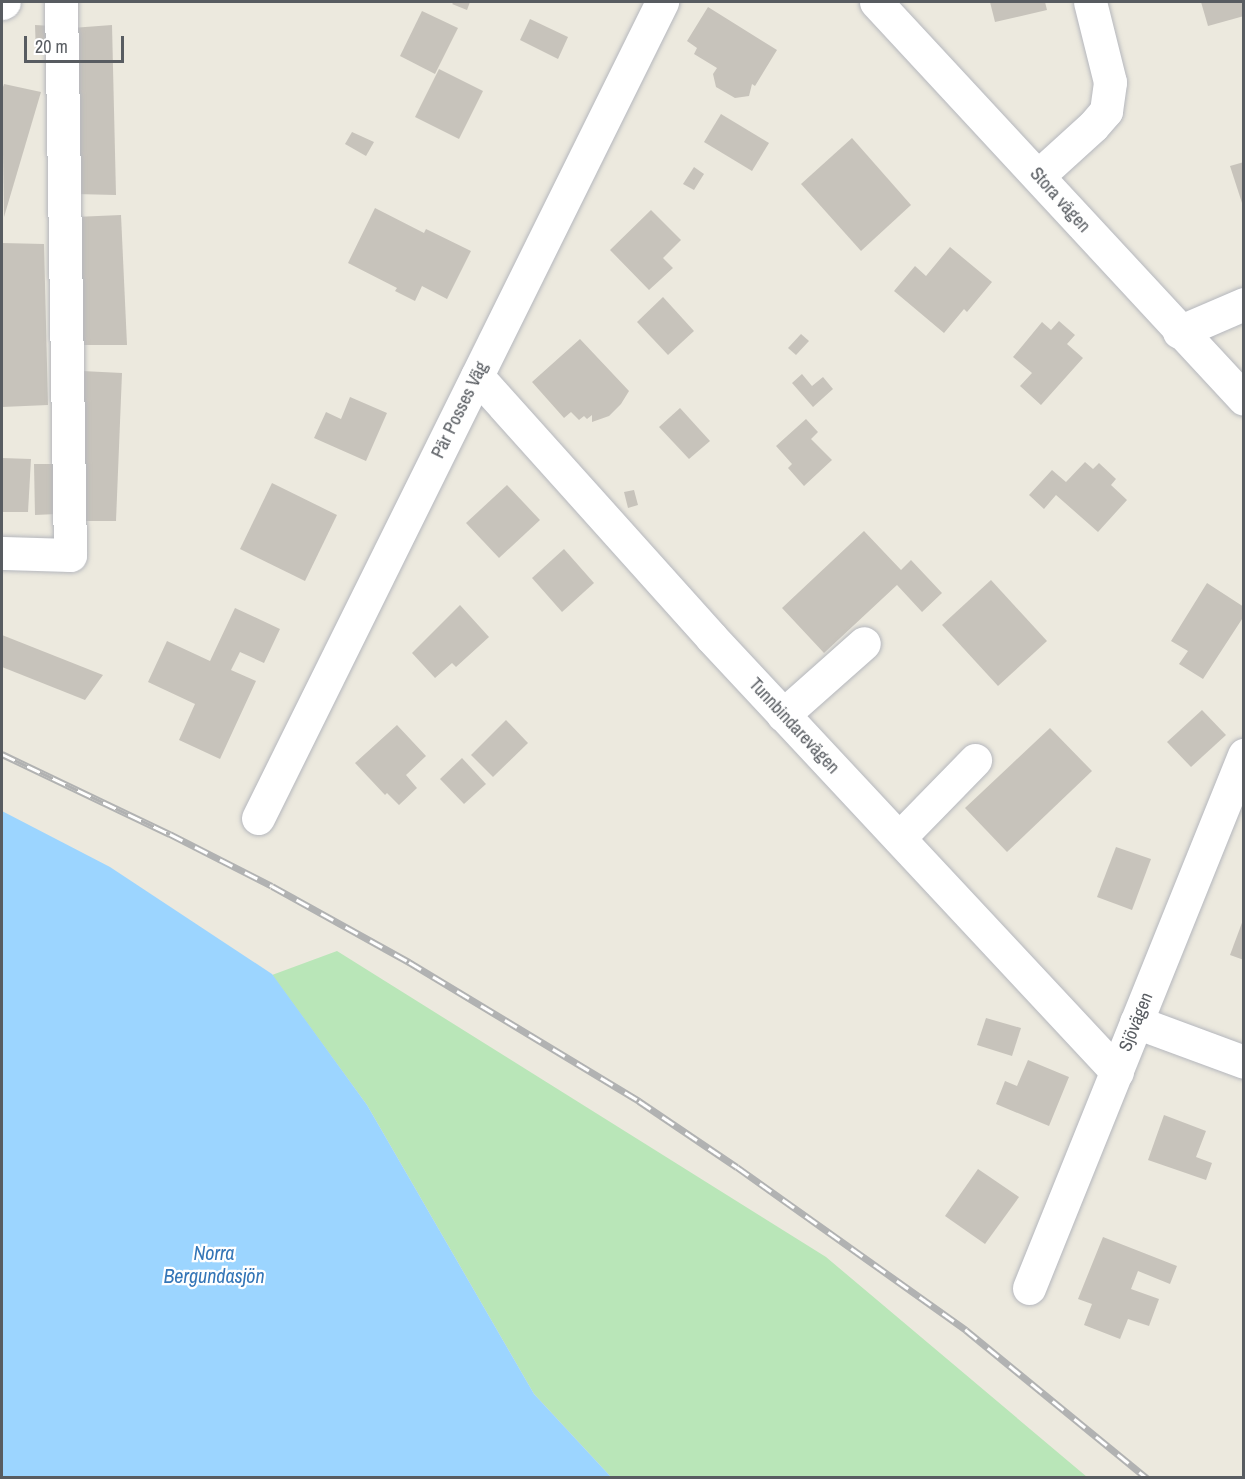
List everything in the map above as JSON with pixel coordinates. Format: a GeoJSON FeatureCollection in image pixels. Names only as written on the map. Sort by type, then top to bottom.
{"type":"FeatureCollection","features":[{"type":"Feature","properties":{"kind":"street"},"geometry":{"type":"LineString","coordinates":[[2,553],[70,555],[61,2]]}},
{"type":"Feature","properties":{"kind":"street","name":"Pär Posses Väg"},"geometry":{"type":"LineString","coordinates":[[258,819],[662,2]]}},
{"type":"Feature","properties":{"kind":"street","name":"Stora vägen"},"geometry":{"type":"LineString","coordinates":[[876,2],[1179,332],[1244,399]]}},
{"type":"Feature","properties":{"kind":"street"},"geometry":{"type":"LineString","coordinates":[[1038,176],[1093,126],[1106,111],[1110,82],[1090,2]]}},
{"type":"Feature","properties":{"kind":"street"},"geometry":{"type":"LineString","coordinates":[[1179,332],[1244,304]]}},
{"type":"Feature","properties":{"kind":"street","name":"Tunnbindarevägen"},"geometry":{"type":"LineString","coordinates":[[477,376],[783,715],[1117,1072]]}},
{"type":"Feature","properties":{"kind":"street"},"geometry":{"type":"LineString","coordinates":[[783,715],[864,643]]}},
{"type":"Feature","properties":{"kind":"street","name":"Sjövägen"},"geometry":{"type":"LineString","coordinates":[[1029,1288],[1244,755]]}},
{"type":"Feature","properties":{"kind":"street"},"geometry":{"type":"LineString","coordinates":[[899,838],[975,760]]}},
{"type":"Feature","properties":{"kind":"street"},"geometry":{"type":"LineString","coordinates":[[1136,1022],[1244,1062]]}},
{"type":"Feature","properties":{"kind":"green space"},"geometry":{"type":"Polygon","coordinates":[[[337,951],[826,1257],[1087,1477],[611,1477],[534,1394],[367,1105],[272,975],[337,951]]]}},
{"type":"Feature","properties":{"kind":"water","name":"Norra Bergundasjön"},"geometry":{"type":"Polygon","coordinates":[[[2,811],[110,867],[272,974],[367,1105],[534,1394],[611,1477],[2,1477],[2,811]]]}},
{"type":"Feature","properties":{"kind":"building"},"geometry":{"type":"Polygon","coordinates":[[[470,2],[467,10],[452,4],[470,2]]]}},
{"type":"Feature","properties":{"kind":"building"},"geometry":{"type":"Polygon","coordinates":[[[990,2],[1045,2],[1047,10],[995,22],[990,2]]]}},
{"type":"Feature","properties":{"kind":"building"},"geometry":{"type":"Polygon","coordinates":[[[1201,2],[1244,2],[1244,16],[1208,26],[1201,2]]]}},
{"type":"Feature","properties":{"kind":"building"},"geometry":{"type":"Polygon","coordinates":[[[708,7],[777,50],[755,86],[752,84],[749,96],[735,98],[716,87],[713,74],[717,68],[694,54],[697,48],[687,41],[708,7]]]}},
{"type":"Feature","properties":{"kind":"building"},"geometry":{"type":"Polygon","coordinates":[[[422,11],[458,28],[435,74],[400,56],[422,11]]]}},
{"type":"Feature","properties":{"kind":"building"},"geometry":{"type":"Polygon","coordinates":[[[530,19],[568,37],[558,59],[520,40],[530,19]]]}},
{"type":"Feature","properties":{"kind":"building"},"geometry":{"type":"Polygon","coordinates":[[[35,25],[52,26],[57,53],[36,53],[35,25]]]}},
{"type":"Feature","properties":{"kind":"building"},"geometry":{"type":"Polygon","coordinates":[[[112,25],[116,195],[75,194],[72,28],[112,25]]]}},
{"type":"Feature","properties":{"kind":"building"},"geometry":{"type":"Polygon","coordinates":[[[439,69],[483,91],[459,139],[415,117],[439,69]]]}},
{"type":"Feature","properties":{"kind":"building"},"geometry":{"type":"Polygon","coordinates":[[[4,84],[41,92],[4,217],[2,90],[4,84]]]}},
{"type":"Feature","properties":{"kind":"building"},"geometry":{"type":"Polygon","coordinates":[[[721,114],[769,143],[752,171],[704,142],[721,114]]]}},
{"type":"Feature","properties":{"kind":"building"},"geometry":{"type":"Polygon","coordinates":[[[352,132],[374,142],[366,156],[345,144],[352,132]]]}},
{"type":"Feature","properties":{"kind":"building"},"geometry":{"type":"Polygon","coordinates":[[[852,138],[911,205],[861,251],[801,184],[852,138]]]}},
{"type":"Feature","properties":{"kind":"building"},"geometry":{"type":"Polygon","coordinates":[[[1244,162],[1244,206],[1243,206],[1230,166],[1244,162]]]}},
{"type":"Feature","properties":{"kind":"building"},"geometry":{"type":"Polygon","coordinates":[[[694,167],[704,174],[694,190],[683,184],[694,167]]]}},
{"type":"Feature","properties":{"kind":"building"},"geometry":{"type":"Polygon","coordinates":[[[375,208],[424,233],[426,229],[471,251],[447,299],[422,286],[415,301],[395,291],[397,288],[348,263],[375,208]]]}},
{"type":"Feature","properties":{"kind":"building"},"geometry":{"type":"Polygon","coordinates":[[[651,210],[681,240],[663,258],[673,268],[649,290],[610,250],[651,210]]]}},
{"type":"Feature","properties":{"kind":"building"},"geometry":{"type":"Polygon","coordinates":[[[121,215],[127,345],[80,345],[75,217],[121,215]]]}},
{"type":"Feature","properties":{"kind":"building"},"geometry":{"type":"Polygon","coordinates":[[[2,243],[44,244],[48,405],[2,407],[2,243]]]}},
{"type":"Feature","properties":{"kind":"building"},"geometry":{"type":"Polygon","coordinates":[[[950,247],[992,282],[967,312],[964,309],[944,333],[894,291],[915,266],[926,276],[950,247]]]}},
{"type":"Feature","properties":{"kind":"building"},"geometry":{"type":"Polygon","coordinates":[[[663,297],[694,331],[668,355],[637,322],[663,297]]]}},
{"type":"Feature","properties":{"kind":"building"},"geometry":{"type":"Polygon","coordinates":[[[1059,321],[1075,335],[1067,344],[1083,358],[1041,405],[1020,386],[1032,373],[1013,357],[1042,322],[1051,330],[1059,321]]]}},
{"type":"Feature","properties":{"kind":"building"},"geometry":{"type":"Polygon","coordinates":[[[801,334],[809,341],[796,355],[788,348],[801,334]]]}},
{"type":"Feature","properties":{"kind":"building"},"geometry":{"type":"Polygon","coordinates":[[[580,339],[629,391],[621,404],[609,416],[592,422],[592,415],[587,419],[584,416],[579,420],[571,412],[564,418],[532,382],[580,339]]]}},
{"type":"Feature","properties":{"kind":"building"},"geometry":{"type":"Polygon","coordinates":[[[82,371],[122,373],[116,521],[80,521],[82,371]]]}},
{"type":"Feature","properties":{"kind":"building"},"geometry":{"type":"Polygon","coordinates":[[[802,374],[812,386],[823,377],[833,389],[813,407],[792,383],[802,374]]]}},
{"type":"Feature","properties":{"kind":"building"},"geometry":{"type":"Polygon","coordinates":[[[350,397],[387,413],[366,461],[314,438],[326,412],[341,419],[350,397]]]}},
{"type":"Feature","properties":{"kind":"building"},"geometry":{"type":"Polygon","coordinates":[[[680,408],[710,441],[689,459],[659,427],[680,408]]]}},
{"type":"Feature","properties":{"kind":"building"},"geometry":{"type":"Polygon","coordinates":[[[806,419],[818,432],[811,439],[832,460],[804,486],[788,468],[792,464],[776,446],[806,419]]]}},
{"type":"Feature","properties":{"kind":"building"},"geometry":{"type":"Polygon","coordinates":[[[2,458],[31,459],[28,512],[2,512],[2,458]]]}},
{"type":"Feature","properties":{"kind":"building"},"geometry":{"type":"Polygon","coordinates":[[[1085,462],[1093,469],[1099,463],[1116,479],[1111,485],[1127,500],[1098,532],[1056,495],[1044,509],[1029,495],[1052,470],[1066,482],[1085,462]]]}},
{"type":"Feature","properties":{"kind":"building"},"geometry":{"type":"Polygon","coordinates":[[[34,464],[59,464],[57,514],[35,515],[34,464]]]}},
{"type":"Feature","properties":{"kind":"building"},"geometry":{"type":"Polygon","coordinates":[[[272,483],[337,515],[305,581],[240,549],[272,483]]]}},
{"type":"Feature","properties":{"kind":"building"},"geometry":{"type":"Polygon","coordinates":[[[507,485],[540,520],[499,558],[466,523],[507,485]]]}},
{"type":"Feature","properties":{"kind":"building"},"geometry":{"type":"Polygon","coordinates":[[[634,490],[638,505],[628,508],[624,492],[634,490]]]}},
{"type":"Feature","properties":{"kind":"building"},"geometry":{"type":"Polygon","coordinates":[[[864,531],[901,570],[911,560],[942,593],[922,612],[897,585],[824,653],[782,608],[864,531]]]}},
{"type":"Feature","properties":{"kind":"building"},"geometry":{"type":"Polygon","coordinates":[[[564,549],[594,583],[562,612],[532,578],[564,549]]]}},
{"type":"Feature","properties":{"kind":"building"},"geometry":{"type":"Polygon","coordinates":[[[991,580],[1047,641],[998,686],[942,625],[991,580]]]}},
{"type":"Feature","properties":{"kind":"building"},"geometry":{"type":"Polygon","coordinates":[[[1207,583],[1244,607],[1244,616],[1203,679],[1179,664],[1188,651],[1171,641],[1207,583]]]}},
{"type":"Feature","properties":{"kind":"building"},"geometry":{"type":"Polygon","coordinates":[[[460,605],[489,637],[456,667],[452,663],[435,678],[412,653],[460,605]]]}},
{"type":"Feature","properties":{"kind":"building"},"geometry":{"type":"Polygon","coordinates":[[[235,608],[280,629],[264,663],[240,652],[231,670],[256,681],[220,759],[179,740],[195,704],[148,682],[167,641],[210,661],[235,608]]]}},
{"type":"Feature","properties":{"kind":"building"},"geometry":{"type":"Polygon","coordinates":[[[2,635],[103,675],[85,700],[2,667],[2,635]]]}},
{"type":"Feature","properties":{"kind":"building"},"geometry":{"type":"Polygon","coordinates":[[[1202,710],[1226,735],[1191,767],[1167,742],[1202,710]]]}},
{"type":"Feature","properties":{"kind":"building"},"geometry":{"type":"Polygon","coordinates":[[[506,720],[528,743],[493,777],[471,755],[506,720]]]}},
{"type":"Feature","properties":{"kind":"building"},"geometry":{"type":"Polygon","coordinates":[[[397,725],[426,756],[406,775],[417,788],[399,805],[387,793],[385,795],[355,763],[397,725]]]}},
{"type":"Feature","properties":{"kind":"building"},"geometry":{"type":"Polygon","coordinates":[[[1050,728],[1092,771],[1007,852],[965,808],[1050,728]]]}},
{"type":"Feature","properties":{"kind":"building"},"geometry":{"type":"Polygon","coordinates":[[[462,758],[486,784],[464,804],[440,779],[462,758]]]}},
{"type":"Feature","properties":{"kind":"building"},"geometry":{"type":"Polygon","coordinates":[[[1116,847],[1151,859],[1132,910],[1097,897],[1116,847]]]}},
{"type":"Feature","properties":{"kind":"building"},"geometry":{"type":"Polygon","coordinates":[[[1244,920],[1244,960],[1230,955],[1244,920]]]}},
{"type":"Feature","properties":{"kind":"building"},"geometry":{"type":"Polygon","coordinates":[[[986,1018],[1021,1028],[1012,1056],[977,1045],[986,1018]]]}},
{"type":"Feature","properties":{"kind":"building"},"geometry":{"type":"Polygon","coordinates":[[[1028,1060],[1069,1077],[1049,1126],[996,1104],[1005,1081],[1017,1086],[1028,1060]]]}},
{"type":"Feature","properties":{"kind":"building"},"geometry":{"type":"Polygon","coordinates":[[[1164,1115],[1206,1131],[1196,1157],[1212,1163],[1206,1180],[1148,1160],[1164,1115]]]}},
{"type":"Feature","properties":{"kind":"building"},"geometry":{"type":"Polygon","coordinates":[[[978,1169],[1019,1197],[985,1244],[945,1216],[978,1169]]]}},
{"type":"Feature","properties":{"kind":"building"},"geometry":{"type":"Polygon","coordinates":[[[1103,1237],[1177,1266],[1170,1284],[1138,1271],[1131,1289],[1159,1299],[1149,1326],[1128,1319],[1120,1339],[1084,1325],[1092,1304],[1078,1299],[1103,1237]]]}},
{"type":"Feature","properties":{"kind":"railway"},"geometry":{"type":"LineString","coordinates":[[2,754],[170,834],[272,886],[409,962],[639,1101],[737,1167],[966,1330],[1147,1478]]}}]}
